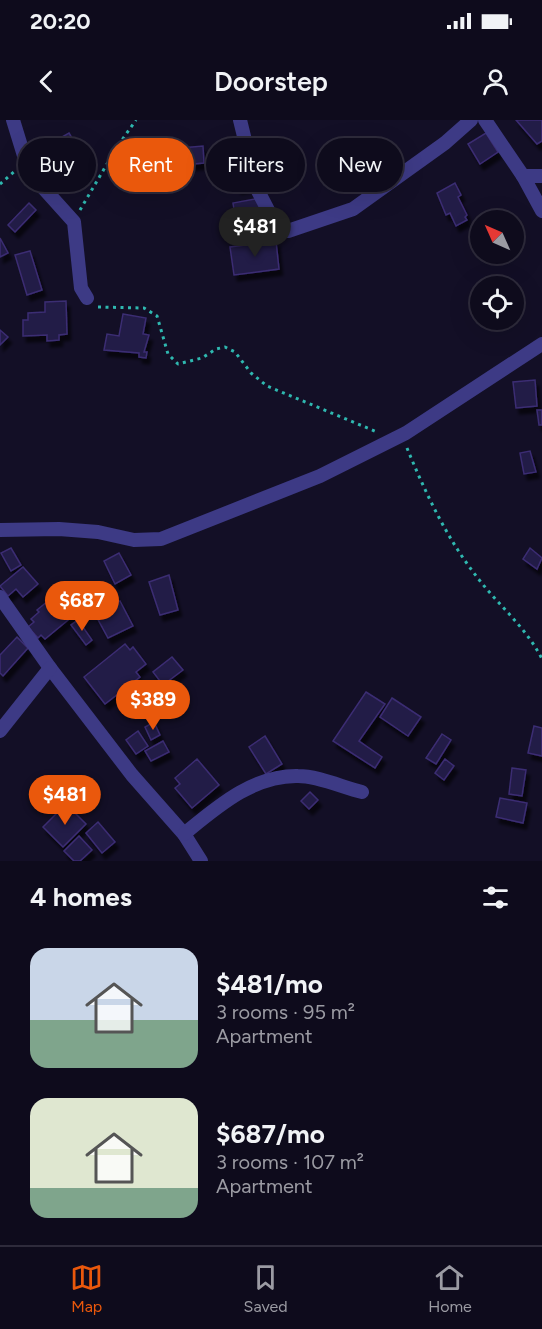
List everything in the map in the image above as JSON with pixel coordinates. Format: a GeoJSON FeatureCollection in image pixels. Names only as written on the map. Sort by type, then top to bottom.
{"type":"FeatureCollection","features":[{"type":"Feature","properties":{"kind":"street"},"geometry":{"type":"LineString","coordinates":[[14,120],[29,172],[74,222],[81,288],[87,298]]}},
{"type":"Feature","properties":{"kind":"street"},"geometry":{"type":"LineString","coordinates":[[240,120],[257,189],[269,212],[288,231],[353,209],[445,143],[471,120]]}},
{"type":"Feature","properties":{"kind":"street"},"geometry":{"type":"LineString","coordinates":[[485,120],[523,176],[542,211]]}},
{"type":"Feature","properties":{"kind":"street"},"geometry":{"type":"LineString","coordinates":[[523,176],[542,176]]}},
{"type":"Feature","properties":{"kind":"street"},"geometry":{"type":"LineString","coordinates":[[0,530],[98,532],[134,540],[161,539],[320,476],[397,437],[440,413],[542,344]]}},
{"type":"Feature","properties":{"kind":"street"},"geometry":{"type":"LineString","coordinates":[[0,597],[50,668],[132,775],[184,834],[201,861]]}},
{"type":"Feature","properties":{"kind":"street"},"geometry":{"type":"LineString","coordinates":[[0,731],[50,668]]}},
{"type":"Feature","properties":{"kind":"street"},"geometry":{"type":"LineString","coordinates":[[184,834],[234,794],[278,777],[301,776],[362,792]]}},
{"type":"Feature","properties":{"kind":"path"},"geometry":{"type":"LineString","coordinates":[[74,222],[96,180],[136,120]]}},
{"type":"Feature","properties":{"kind":"path"},"geometry":{"type":"LineString","coordinates":[[87,298],[96,307],[144,308],[157,316],[168,354],[178,364],[202,358],[216,349],[225,347],[235,352],[251,373],[267,386],[397,437],[461,556],[492,596],[528,634],[542,659]]}},
{"type":"Feature","properties":{"kind":"building"},"geometry":{"type":"Polygon","coordinates":[[[516,120],[542,120],[542,141],[537,144],[516,120]]]}},
{"type":"Feature","properties":{"kind":"building"},"geometry":{"type":"Polygon","coordinates":[[[69,133],[72,138],[60,138],[69,133]]]}},
{"type":"Feature","properties":{"kind":"building"},"geometry":{"type":"Polygon","coordinates":[[[486,133],[498,152],[480,164],[468,144],[486,133]]]}},
{"type":"Feature","properties":{"kind":"building"},"geometry":{"type":"Polygon","coordinates":[[[203,146],[204,163],[194,164],[194,147],[203,146]]]}},
{"type":"Feature","properties":{"kind":"building"},"geometry":{"type":"Polygon","coordinates":[[[455,183],[461,195],[458,197],[467,215],[465,217],[467,220],[456,226],[450,213],[446,215],[437,193],[455,183]]]}},
{"type":"Feature","properties":{"kind":"building"},"geometry":{"type":"Polygon","coordinates":[[[261,198],[266,229],[238,234],[233,203],[261,198]]]}},
{"type":"Feature","properties":{"kind":"building"},"geometry":{"type":"Polygon","coordinates":[[[29,203],[36,210],[15,232],[8,225],[29,203]]]}},
{"type":"Feature","properties":{"kind":"building"},"geometry":{"type":"Polygon","coordinates":[[[0,238],[8,253],[0,257],[0,238]]]}},
{"type":"Feature","properties":{"kind":"building"},"geometry":{"type":"Polygon","coordinates":[[[276,241],[279,269],[234,275],[230,247],[276,241]]]}},
{"type":"Feature","properties":{"kind":"building"},"geometry":{"type":"Polygon","coordinates":[[[30,251],[42,290],[27,295],[15,255],[30,251]]]}},
{"type":"Feature","properties":{"kind":"building"},"geometry":{"type":"Polygon","coordinates":[[[66,301],[67,334],[59,335],[59,340],[47,341],[47,335],[23,336],[23,320],[28,320],[28,313],[45,312],[45,302],[66,301]]]}},
{"type":"Feature","properties":{"kind":"building"},"geometry":{"type":"Polygon","coordinates":[[[123,314],[146,318],[143,334],[149,335],[144,352],[147,352],[146,358],[139,357],[139,353],[104,350],[107,334],[119,336],[123,314]]]}},
{"type":"Feature","properties":{"kind":"building"},"geometry":{"type":"Polygon","coordinates":[[[0,330],[8,337],[0,345],[0,330]]]}},
{"type":"Feature","properties":{"kind":"building"},"geometry":{"type":"Polygon","coordinates":[[[535,380],[537,406],[516,408],[513,382],[535,380]]]}},
{"type":"Feature","properties":{"kind":"building"},"geometry":{"type":"Polygon","coordinates":[[[537,410],[542,410],[542,425],[539,425],[537,410]]]}},
{"type":"Feature","properties":{"kind":"building"},"geometry":{"type":"Polygon","coordinates":[[[530,451],[536,472],[524,474],[520,453],[530,451]]]}},
{"type":"Feature","properties":{"kind":"building"},"geometry":{"type":"Polygon","coordinates":[[[11,548],[21,565],[11,571],[1,553],[11,548]]]}},
{"type":"Feature","properties":{"kind":"building"},"geometry":{"type":"Polygon","coordinates":[[[530,548],[542,558],[537,569],[523,559],[530,548]]]}},
{"type":"Feature","properties":{"kind":"building"},"geometry":{"type":"Polygon","coordinates":[[[119,553],[131,575],[115,584],[104,561],[119,553]]]}},
{"type":"Feature","properties":{"kind":"building"},"geometry":{"type":"Polygon","coordinates":[[[23,567],[38,584],[23,597],[16,589],[8,596],[0,586],[23,567]]]}},
{"type":"Feature","properties":{"kind":"building"},"geometry":{"type":"Polygon","coordinates":[[[169,575],[178,610],[160,615],[149,582],[169,575]]]}},
{"type":"Feature","properties":{"kind":"building"},"geometry":{"type":"Polygon","coordinates":[[[100,582],[111,599],[101,606],[89,589],[100,582]]]}},
{"type":"Feature","properties":{"kind":"building"},"geometry":{"type":"Polygon","coordinates":[[[48,601],[53,607],[61,601],[73,616],[45,639],[41,635],[38,638],[28,627],[34,622],[31,619],[39,612],[37,610],[48,601]]]}},
{"type":"Feature","properties":{"kind":"building"},"geometry":{"type":"Polygon","coordinates":[[[120,601],[133,626],[108,638],[95,614],[120,601]]]}},
{"type":"Feature","properties":{"kind":"building"},"geometry":{"type":"Polygon","coordinates":[[[78,620],[92,640],[86,645],[71,625],[78,620]]]}},
{"type":"Feature","properties":{"kind":"building"},"geometry":{"type":"Polygon","coordinates":[[[17,637],[28,648],[3,676],[0,673],[0,655],[17,637]]]}},
{"type":"Feature","properties":{"kind":"building"},"geometry":{"type":"Polygon","coordinates":[[[125,644],[130,650],[133,647],[146,664],[136,672],[140,677],[105,704],[84,677],[125,644]]]}},
{"type":"Feature","properties":{"kind":"building"},"geometry":{"type":"Polygon","coordinates":[[[172,657],[183,670],[163,685],[153,672],[172,657]]]}},
{"type":"Feature","properties":{"kind":"building"},"geometry":{"type":"Polygon","coordinates":[[[366,692],[385,704],[359,741],[382,757],[375,768],[333,741],[366,692]]]}},
{"type":"Feature","properties":{"kind":"building"},"geometry":{"type":"Polygon","coordinates":[[[392,698],[421,717],[408,736],[380,717],[392,698]]]}},
{"type":"Feature","properties":{"kind":"building"},"geometry":{"type":"Polygon","coordinates":[[[154,722],[160,735],[151,740],[145,727],[154,722]]]}},
{"type":"Feature","properties":{"kind":"building"},"geometry":{"type":"Polygon","coordinates":[[[534,726],[542,728],[542,756],[528,753],[534,726]]]}},
{"type":"Feature","properties":{"kind":"building"},"geometry":{"type":"Polygon","coordinates":[[[138,731],[148,746],[136,754],[126,740],[138,731]]]}},
{"type":"Feature","properties":{"kind":"building"},"geometry":{"type":"Polygon","coordinates":[[[442,734],[451,740],[436,764],[426,758],[442,734]]]}},
{"type":"Feature","properties":{"kind":"building"},"geometry":{"type":"Polygon","coordinates":[[[265,736],[282,764],[266,774],[249,747],[265,736]]]}},
{"type":"Feature","properties":{"kind":"building"},"geometry":{"type":"Polygon","coordinates":[[[163,741],[169,752],[151,761],[145,751],[163,741]]]}},
{"type":"Feature","properties":{"kind":"building"},"geometry":{"type":"Polygon","coordinates":[[[197,759],[219,785],[192,808],[175,788],[180,784],[175,778],[197,759]]]}},
{"type":"Feature","properties":{"kind":"building"},"geometry":{"type":"Polygon","coordinates":[[[445,759],[454,766],[444,780],[435,773],[445,759]]]}},
{"type":"Feature","properties":{"kind":"building"},"geometry":{"type":"Polygon","coordinates":[[[512,768],[526,770],[522,796],[509,794],[512,768]]]}},
{"type":"Feature","properties":{"kind":"building"},"geometry":{"type":"Polygon","coordinates":[[[310,792],[318,800],[309,809],[301,801],[310,792]]]}},
{"type":"Feature","properties":{"kind":"building"},"geometry":{"type":"Polygon","coordinates":[[[500,798],[527,803],[523,823],[496,817],[500,798]]]}},
{"type":"Feature","properties":{"kind":"building"},"geometry":{"type":"Polygon","coordinates":[[[66,804],[86,824],[63,847],[43,827],[66,804]]]}},
{"type":"Feature","properties":{"kind":"building"},"geometry":{"type":"Polygon","coordinates":[[[98,822],[115,842],[102,853],[86,833],[98,822]]]}},
{"type":"Feature","properties":{"kind":"building"},"geometry":{"type":"Polygon","coordinates":[[[79,836],[92,850],[80,861],[74,861],[64,851],[79,836]]]}}]}
